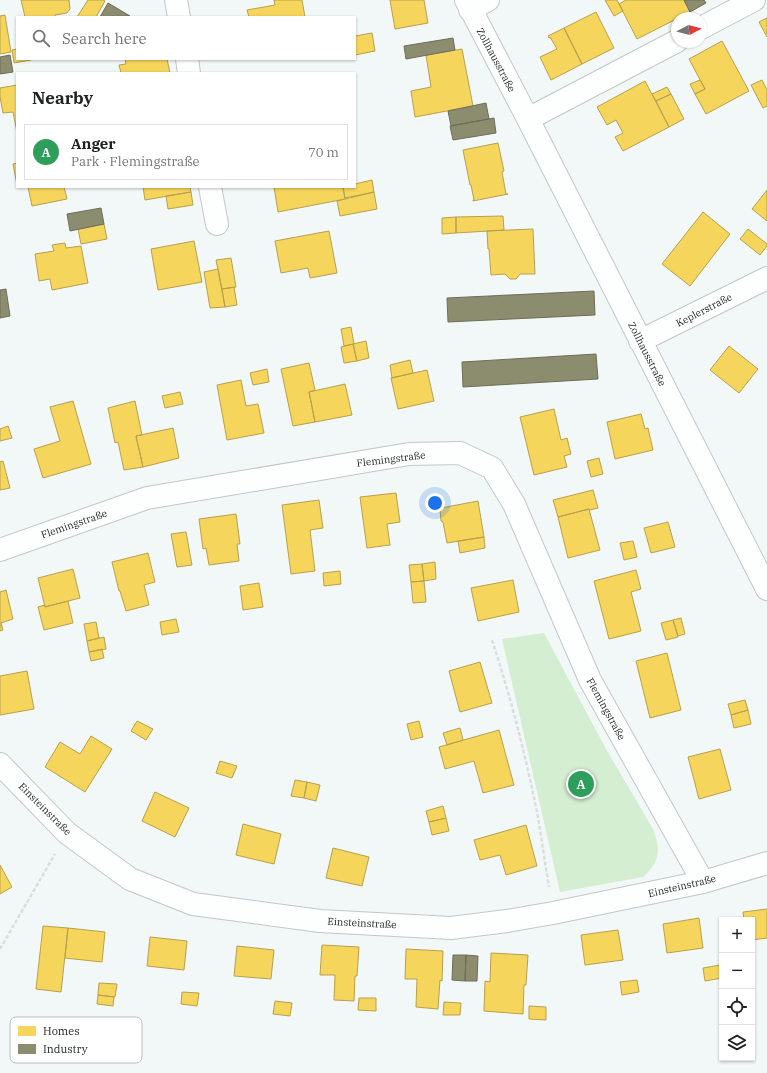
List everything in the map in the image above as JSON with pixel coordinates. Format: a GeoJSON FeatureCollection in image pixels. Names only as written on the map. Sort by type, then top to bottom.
{"type":"FeatureCollection","features":[{"type":"Feature","properties":{"kind":"street"},"geometry":{"type":"LineString","coordinates":[[176,0],[179,16]]}},
{"type":"Feature","properties":{"kind":"street"},"geometry":{"type":"LineString","coordinates":[[707,25],[754,0]]}},
{"type":"Feature","properties":{"kind":"street","name":"Zollhausstraße"},"geometry":{"type":"LineString","coordinates":[[475,3],[528,119],[640,341],[765,581]]}},
{"type":"Feature","properties":{"kind":"street"},"geometry":{"type":"LineString","coordinates":[[528,119],[671,44]]}},
{"type":"Feature","properties":{"kind":"street"},"geometry":{"type":"LineString","coordinates":[[187,60],[189,72]]}},
{"type":"Feature","properties":{"kind":"street"},"geometry":{"type":"LineString","coordinates":[[210,188],[217,224]]}},
{"type":"Feature","properties":{"kind":"street","name":"Keplerstraße"},"geometry":{"type":"LineString","coordinates":[[640,341],[767,278]]}},
{"type":"Feature","properties":{"kind":"street","name":"Flemingstraße"},"geometry":{"type":"LineString","coordinates":[[0,550],[147,498],[408,454],[460,453],[492,468],[514,504],[590,680],[703,882]]}},
{"type":"Feature","properties":{"kind":"street","name":"Einsteinstraße"},"geometry":{"type":"LineString","coordinates":[[0,764],[67,833],[130,879],[193,904],[320,921],[451,928],[508,921],[703,882],[767,863]]}},
{"type":"Feature","properties":{"kind":"path"},"geometry":{"type":"LineString","coordinates":[[492,640],[506,683],[526,760],[538,818],[553,913]]}},
{"type":"Feature","properties":{"kind":"path"},"geometry":{"type":"LineString","coordinates":[[0,948],[67,833]]}},
{"type":"Feature","properties":{"kind":"green space"},"geometry":{"type":"Polygon","coordinates":[[[544,633],[606,749],[656,836],[658,849],[656,861],[643,877],[560,892],[502,639],[544,633]]]}},
{"type":"Feature","properties":{"kind":"building: Homes"},"geometry":{"type":"Polygon","coordinates":[[[21,0],[69,0],[70,9],[67,13],[56,16],[25,16],[21,0]]]}},
{"type":"Feature","properties":{"kind":"building: Homes"},"geometry":{"type":"Polygon","coordinates":[[[88,0],[105,1],[97,16],[78,16],[88,0]]]}},
{"type":"Feature","properties":{"kind":"building: Homes"},"geometry":{"type":"Polygon","coordinates":[[[274,0],[302,0],[305,16],[249,16],[247,10],[275,5],[274,0]]]}},
{"type":"Feature","properties":{"kind":"building: Homes"},"geometry":{"type":"Polygon","coordinates":[[[390,0],[424,0],[428,23],[395,29],[390,0]]]}},
{"type":"Feature","properties":{"kind":"building: Homes"},"geometry":{"type":"Polygon","coordinates":[[[605,0],[617,0],[623,11],[614,16],[605,0]]]}},
{"type":"Feature","properties":{"kind":"building: Homes"},"geometry":{"type":"Polygon","coordinates":[[[626,0],[684,0],[690,12],[671,12],[671,22],[637,39],[619,4],[626,0]]]}},
{"type":"Feature","properties":{"kind":"building: Homes"},"geometry":{"type":"Polygon","coordinates":[[[596,12],[614,48],[582,64],[564,28],[596,12]]]}},
{"type":"Feature","properties":{"kind":"building: Homes"},"geometry":{"type":"Polygon","coordinates":[[[5,15],[11,52],[0,54],[0,16],[5,15]]]}},
{"type":"Feature","properties":{"kind":"building: Homes"},"geometry":{"type":"Polygon","coordinates":[[[767,18],[767,37],[759,22],[767,18]]]}},
{"type":"Feature","properties":{"kind":"building: Homes"},"geometry":{"type":"Polygon","coordinates":[[[564,28],[582,64],[551,80],[540,57],[557,49],[548,36],[564,28]]]}},
{"type":"Feature","properties":{"kind":"building: Homes"},"geometry":{"type":"Polygon","coordinates":[[[372,33],[375,51],[356,55],[356,36],[372,33]]]}},
{"type":"Feature","properties":{"kind":"building: Homes"},"geometry":{"type":"Polygon","coordinates":[[[722,41],[749,91],[706,114],[695,94],[705,89],[689,59],[722,41]]]}},
{"type":"Feature","properties":{"kind":"building: Homes"},"geometry":{"type":"Polygon","coordinates":[[[16,49],[16,60],[31,60],[14,63],[12,50],[16,49]]]}},
{"type":"Feature","properties":{"kind":"building: Homes"},"geometry":{"type":"Polygon","coordinates":[[[462,49],[473,106],[415,117],[411,91],[431,87],[426,55],[462,49]]]}},
{"type":"Feature","properties":{"kind":"building: Homes"},"geometry":{"type":"Polygon","coordinates":[[[125,60],[167,60],[170,72],[121,72],[119,65],[126,64],[125,60]]]}},
{"type":"Feature","properties":{"kind":"building: Homes"},"geometry":{"type":"Polygon","coordinates":[[[700,80],[705,89],[695,94],[690,84],[700,80]]]}},
{"type":"Feature","properties":{"kind":"building: Homes"},"geometry":{"type":"Polygon","coordinates":[[[762,80],[767,90],[767,106],[763,108],[751,85],[762,80]]]}},
{"type":"Feature","properties":{"kind":"building: Homes"},"geometry":{"type":"Polygon","coordinates":[[[645,81],[669,127],[623,151],[615,137],[623,133],[616,120],[607,125],[597,107],[645,81]]]}},
{"type":"Feature","properties":{"kind":"building: Homes"},"geometry":{"type":"Polygon","coordinates":[[[16,85],[16,127],[13,112],[3,113],[0,88],[16,85]]]}},
{"type":"Feature","properties":{"kind":"building: Homes"},"geometry":{"type":"Polygon","coordinates":[[[667,87],[671,94],[656,101],[652,94],[667,87]]]}},
{"type":"Feature","properties":{"kind":"building: Homes"},"geometry":{"type":"Polygon","coordinates":[[[671,94],[684,119],[669,127],[656,101],[671,94]]]}},
{"type":"Feature","properties":{"kind":"building: Homes"},"geometry":{"type":"Polygon","coordinates":[[[498,143],[504,171],[502,172],[506,194],[508,194],[473,201],[463,150],[498,143]]]}},
{"type":"Feature","properties":{"kind":"building: Homes"},"geometry":{"type":"Polygon","coordinates":[[[16,163],[16,180],[13,164],[16,163]]]}},
{"type":"Feature","properties":{"kind":"building: Homes"},"geometry":{"type":"Polygon","coordinates":[[[372,180],[374,192],[345,198],[343,188],[356,188],[356,184],[372,180]]]}},
{"type":"Feature","properties":{"kind":"building: Homes"},"geometry":{"type":"Polygon","coordinates":[[[28,188],[64,188],[67,199],[32,206],[28,188]]]}},
{"type":"Feature","properties":{"kind":"building: Homes"},"geometry":{"type":"Polygon","coordinates":[[[143,188],[190,188],[191,192],[145,200],[143,188]]]}},
{"type":"Feature","properties":{"kind":"building: Homes"},"geometry":{"type":"Polygon","coordinates":[[[274,188],[343,188],[345,199],[278,212],[274,188]]]}},
{"type":"Feature","properties":{"kind":"building: Homes"},"geometry":{"type":"Polygon","coordinates":[[[767,190],[767,221],[752,209],[767,190]]]}},
{"type":"Feature","properties":{"kind":"building: Homes"},"geometry":{"type":"Polygon","coordinates":[[[191,192],[193,205],[168,209],[166,196],[191,192]]]}},
{"type":"Feature","properties":{"kind":"building: Homes"},"geometry":{"type":"Polygon","coordinates":[[[374,192],[377,209],[340,216],[337,201],[374,192]]]}},
{"type":"Feature","properties":{"kind":"building: Homes"},"geometry":{"type":"Polygon","coordinates":[[[703,212],[730,234],[690,286],[662,264],[703,212]]]}},
{"type":"Feature","properties":{"kind":"building: Homes"},"geometry":{"type":"Polygon","coordinates":[[[503,216],[504,230],[456,233],[456,217],[503,216]]]}},
{"type":"Feature","properties":{"kind":"building: Homes"},"geometry":{"type":"Polygon","coordinates":[[[456,217],[456,233],[442,234],[442,218],[456,217]]]}},
{"type":"Feature","properties":{"kind":"building: Homes"},"geometry":{"type":"Polygon","coordinates":[[[104,224],[107,239],[81,244],[78,229],[104,224]]]}},
{"type":"Feature","properties":{"kind":"building: Homes"},"geometry":{"type":"Polygon","coordinates":[[[533,229],[535,274],[520,274],[516,279],[510,279],[505,274],[491,275],[487,231],[533,229]]]}},
{"type":"Feature","properties":{"kind":"building: Homes"},"geometry":{"type":"Polygon","coordinates":[[[748,229],[767,244],[760,255],[740,239],[748,229]]]}},
{"type":"Feature","properties":{"kind":"building: Homes"},"geometry":{"type":"Polygon","coordinates":[[[329,231],[337,273],[310,278],[308,268],[281,273],[275,241],[329,231]]]}},
{"type":"Feature","properties":{"kind":"building: Homes"},"geometry":{"type":"Polygon","coordinates":[[[194,241],[202,282],[158,290],[151,249],[194,241]]]}},
{"type":"Feature","properties":{"kind":"building: Homes"},"geometry":{"type":"Polygon","coordinates":[[[65,243],[66,248],[81,246],[88,283],[52,290],[50,279],[39,281],[35,254],[54,251],[52,245],[65,243]]]}},
{"type":"Feature","properties":{"kind":"building: Homes"},"geometry":{"type":"Polygon","coordinates":[[[231,258],[236,287],[222,289],[216,260],[231,258]]]}},
{"type":"Feature","properties":{"kind":"building: Homes"},"geometry":{"type":"Polygon","coordinates":[[[218,269],[225,307],[210,308],[204,272],[218,269]]]}},
{"type":"Feature","properties":{"kind":"building: Homes"},"geometry":{"type":"Polygon","coordinates":[[[234,287],[237,305],[225,307],[222,289],[234,287]]]}},
{"type":"Feature","properties":{"kind":"building: Homes"},"geometry":{"type":"Polygon","coordinates":[[[351,327],[354,344],[344,346],[341,329],[351,327]]]}},
{"type":"Feature","properties":{"kind":"building: Homes"},"geometry":{"type":"Polygon","coordinates":[[[366,341],[369,358],[357,361],[353,344],[366,341]]]}},
{"type":"Feature","properties":{"kind":"building: Homes"},"geometry":{"type":"Polygon","coordinates":[[[353,344],[357,361],[344,363],[341,347],[353,344]]]}},
{"type":"Feature","properties":{"kind":"building: Homes"},"geometry":{"type":"Polygon","coordinates":[[[729,346],[758,369],[739,393],[710,370],[729,346]]]}},
{"type":"Feature","properties":{"kind":"building: Homes"},"geometry":{"type":"Polygon","coordinates":[[[410,360],[413,373],[392,378],[390,365],[410,360]]]}},
{"type":"Feature","properties":{"kind":"building: Homes"},"geometry":{"type":"Polygon","coordinates":[[[309,363],[315,390],[309,392],[315,422],[293,426],[281,369],[309,363]]]}},
{"type":"Feature","properties":{"kind":"building: Homes"},"geometry":{"type":"Polygon","coordinates":[[[267,369],[269,382],[253,385],[250,373],[267,369]]]}},
{"type":"Feature","properties":{"kind":"building: Homes"},"geometry":{"type":"Polygon","coordinates":[[[427,370],[434,401],[398,409],[391,378],[427,370]]]}},
{"type":"Feature","properties":{"kind":"building: Homes"},"geometry":{"type":"Polygon","coordinates":[[[241,380],[246,406],[258,404],[264,433],[227,440],[217,385],[241,380]]]}},
{"type":"Feature","properties":{"kind":"building: Homes"},"geometry":{"type":"Polygon","coordinates":[[[345,384],[352,415],[315,422],[309,392],[345,384]]]}},
{"type":"Feature","properties":{"kind":"building: Homes"},"geometry":{"type":"Polygon","coordinates":[[[180,392],[183,404],[165,408],[162,396],[180,392]]]}},
{"type":"Feature","properties":{"kind":"building: Homes"},"geometry":{"type":"Polygon","coordinates":[[[73,401],[91,464],[43,478],[34,449],[60,441],[50,407],[73,401]]]}},
{"type":"Feature","properties":{"kind":"building: Homes"},"geometry":{"type":"Polygon","coordinates":[[[135,401],[142,435],[136,436],[143,467],[124,470],[118,442],[115,443],[108,408],[135,401]]]}},
{"type":"Feature","properties":{"kind":"building: Homes"},"geometry":{"type":"Polygon","coordinates":[[[554,409],[561,440],[567,438],[571,454],[564,456],[567,467],[534,475],[520,417],[554,409]]]}},
{"type":"Feature","properties":{"kind":"building: Homes"},"geometry":{"type":"Polygon","coordinates":[[[641,414],[645,429],[648,428],[653,450],[615,459],[607,422],[641,414]]]}},
{"type":"Feature","properties":{"kind":"building: Homes"},"geometry":{"type":"Polygon","coordinates":[[[8,426],[12,438],[0,441],[0,429],[8,426]]]}},
{"type":"Feature","properties":{"kind":"building: Homes"},"geometry":{"type":"Polygon","coordinates":[[[173,428],[179,458],[143,467],[136,436],[173,428]]]}},
{"type":"Feature","properties":{"kind":"building: Homes"},"geometry":{"type":"Polygon","coordinates":[[[599,458],[603,474],[591,477],[587,461],[599,458]]]}},
{"type":"Feature","properties":{"kind":"building: Homes"},"geometry":{"type":"Polygon","coordinates":[[[3,461],[10,488],[0,490],[0,462],[3,461]]]}},
{"type":"Feature","properties":{"kind":"building: Homes"},"geometry":{"type":"Polygon","coordinates":[[[593,490],[598,508],[558,517],[553,500],[593,490]]]}},
{"type":"Feature","properties":{"kind":"building: Homes"},"geometry":{"type":"Polygon","coordinates":[[[396,493],[400,522],[387,524],[390,545],[367,548],[360,497],[396,493]]]}},
{"type":"Feature","properties":{"kind":"building: Homes"},"geometry":{"type":"Polygon","coordinates":[[[319,500],[323,528],[310,530],[315,571],[291,574],[282,505],[319,500]]]}},
{"type":"Feature","properties":{"kind":"building: Homes"},"geometry":{"type":"Polygon","coordinates":[[[478,501],[484,537],[447,543],[443,522],[441,521],[441,508],[478,501]]]}},
{"type":"Feature","properties":{"kind":"building: Homes"},"geometry":{"type":"Polygon","coordinates":[[[589,509],[600,550],[568,558],[558,517],[589,509]]]}},
{"type":"Feature","properties":{"kind":"building: Homes"},"geometry":{"type":"Polygon","coordinates":[[[236,514],[240,544],[237,544],[239,561],[209,565],[206,548],[203,549],[199,519],[236,514]]]}},
{"type":"Feature","properties":{"kind":"building: Homes"},"geometry":{"type":"Polygon","coordinates":[[[668,522],[675,547],[651,553],[644,528],[668,522]]]}},
{"type":"Feature","properties":{"kind":"building: Homes"},"geometry":{"type":"Polygon","coordinates":[[[186,532],[192,565],[177,567],[171,534],[186,532]]]}},
{"type":"Feature","properties":{"kind":"building: Homes"},"geometry":{"type":"Polygon","coordinates":[[[484,537],[485,548],[460,553],[458,541],[484,537]]]}},
{"type":"Feature","properties":{"kind":"building: Homes"},"geometry":{"type":"Polygon","coordinates":[[[633,541],[637,557],[624,560],[620,543],[633,541]]]}},
{"type":"Feature","properties":{"kind":"building: Homes"},"geometry":{"type":"Polygon","coordinates":[[[148,553],[155,582],[144,585],[149,605],[126,611],[119,591],[112,562],[148,553]]]}},
{"type":"Feature","properties":{"kind":"building: Homes"},"geometry":{"type":"Polygon","coordinates":[[[435,562],[436,579],[424,581],[422,564],[435,562]]]}},
{"type":"Feature","properties":{"kind":"building: Homes"},"geometry":{"type":"Polygon","coordinates":[[[422,564],[424,581],[411,582],[409,565],[422,564]]]}},
{"type":"Feature","properties":{"kind":"building: Homes"},"geometry":{"type":"Polygon","coordinates":[[[73,569],[80,598],[45,607],[38,578],[73,569]]]}},
{"type":"Feature","properties":{"kind":"building: Homes"},"geometry":{"type":"Polygon","coordinates":[[[636,570],[641,589],[631,592],[641,631],[609,639],[594,581],[636,570]]]}},
{"type":"Feature","properties":{"kind":"building: Homes"},"geometry":{"type":"Polygon","coordinates":[[[340,571],[341,584],[324,586],[323,573],[340,571]]]}},
{"type":"Feature","properties":{"kind":"building: Homes"},"geometry":{"type":"Polygon","coordinates":[[[513,580],[519,612],[478,621],[471,588],[513,580]]]}},
{"type":"Feature","properties":{"kind":"building: Homes"},"geometry":{"type":"Polygon","coordinates":[[[424,581],[426,602],[413,603],[411,582],[424,581]]]}},
{"type":"Feature","properties":{"kind":"building: Homes"},"geometry":{"type":"Polygon","coordinates":[[[259,583],[263,607],[243,610],[240,586],[259,583]]]}},
{"type":"Feature","properties":{"kind":"building: Homes"},"geometry":{"type":"Polygon","coordinates":[[[6,590],[13,619],[1,623],[3,630],[0,631],[0,592],[6,590]]]}},
{"type":"Feature","properties":{"kind":"building: Homes"},"geometry":{"type":"Polygon","coordinates":[[[68,601],[73,623],[44,630],[38,607],[45,605],[45,607],[68,601]]]}},
{"type":"Feature","properties":{"kind":"building: Homes"},"geometry":{"type":"Polygon","coordinates":[[[681,618],[685,634],[678,636],[673,620],[681,618]]]}},
{"type":"Feature","properties":{"kind":"building: Homes"},"geometry":{"type":"Polygon","coordinates":[[[176,619],[179,632],[162,635],[160,622],[176,619]]]}},
{"type":"Feature","properties":{"kind":"building: Homes"},"geometry":{"type":"Polygon","coordinates":[[[673,620],[678,637],[666,640],[661,623],[673,620]]]}},
{"type":"Feature","properties":{"kind":"building: Homes"},"geometry":{"type":"Polygon","coordinates":[[[96,622],[99,638],[87,641],[84,624],[96,622]]]}},
{"type":"Feature","properties":{"kind":"building: Homes"},"geometry":{"type":"Polygon","coordinates":[[[104,637],[106,649],[89,652],[87,641],[104,637]]]}},
{"type":"Feature","properties":{"kind":"building: Homes"},"geometry":{"type":"Polygon","coordinates":[[[102,649],[104,658],[91,661],[89,652],[102,649]]]}},
{"type":"Feature","properties":{"kind":"building: Homes"},"geometry":{"type":"Polygon","coordinates":[[[667,653],[681,710],[650,718],[636,661],[667,653]]]}},
{"type":"Feature","properties":{"kind":"building: Homes"},"geometry":{"type":"Polygon","coordinates":[[[480,662],[492,703],[460,712],[449,671],[480,662]]]}},
{"type":"Feature","properties":{"kind":"building: Homes"},"geometry":{"type":"Polygon","coordinates":[[[27,671],[34,709],[0,715],[0,676],[27,671]]]}},
{"type":"Feature","properties":{"kind":"building: Homes"},"geometry":{"type":"Polygon","coordinates":[[[745,700],[748,710],[731,715],[728,704],[745,700]]]}},
{"type":"Feature","properties":{"kind":"building: Homes"},"geometry":{"type":"Polygon","coordinates":[[[748,710],[751,724],[734,728],[731,715],[748,710]]]}},
{"type":"Feature","properties":{"kind":"building: Homes"},"geometry":{"type":"Polygon","coordinates":[[[137,721],[153,729],[146,740],[131,731],[137,721]]]}},
{"type":"Feature","properties":{"kind":"building: Homes"},"geometry":{"type":"Polygon","coordinates":[[[419,721],[423,737],[411,740],[407,724],[419,721]]]}},
{"type":"Feature","properties":{"kind":"building: Homes"},"geometry":{"type":"Polygon","coordinates":[[[460,728],[463,740],[447,745],[443,733],[460,728]]]}},
{"type":"Feature","properties":{"kind":"building: Homes"},"geometry":{"type":"Polygon","coordinates":[[[499,730],[514,785],[483,793],[474,761],[445,769],[439,747],[499,730]]]}},
{"type":"Feature","properties":{"kind":"building: Homes"},"geometry":{"type":"Polygon","coordinates":[[[91,736],[112,749],[85,792],[45,767],[60,742],[80,754],[91,736]]]}},
{"type":"Feature","properties":{"kind":"building: Homes"},"geometry":{"type":"Polygon","coordinates":[[[720,749],[731,790],[699,799],[688,757],[720,749]]]}},
{"type":"Feature","properties":{"kind":"building: Homes"},"geometry":{"type":"Polygon","coordinates":[[[220,761],[237,766],[232,778],[216,773],[220,761]]]}},
{"type":"Feature","properties":{"kind":"building: Homes"},"geometry":{"type":"Polygon","coordinates":[[[295,780],[307,782],[304,798],[291,796],[295,780]]]}},
{"type":"Feature","properties":{"kind":"building: Homes"},"geometry":{"type":"Polygon","coordinates":[[[307,782],[320,785],[316,801],[304,798],[307,782]]]}},
{"type":"Feature","properties":{"kind":"building: Homes"},"geometry":{"type":"Polygon","coordinates":[[[155,792],[189,808],[175,837],[142,821],[155,792]]]}},
{"type":"Feature","properties":{"kind":"building: Homes"},"geometry":{"type":"Polygon","coordinates":[[[443,806],[446,818],[429,822],[426,811],[443,806]]]}},
{"type":"Feature","properties":{"kind":"building: Homes"},"geometry":{"type":"Polygon","coordinates":[[[446,818],[449,831],[432,835],[429,822],[446,818]]]}},
{"type":"Feature","properties":{"kind":"building: Homes"},"geometry":{"type":"Polygon","coordinates":[[[243,824],[281,834],[274,864],[236,855],[243,824]]]}},
{"type":"Feature","properties":{"kind":"building: Homes"},"geometry":{"type":"Polygon","coordinates":[[[526,825],[537,866],[506,875],[500,855],[480,860],[474,840],[526,825]]]}},
{"type":"Feature","properties":{"kind":"building: Homes"},"geometry":{"type":"Polygon","coordinates":[[[333,848],[369,857],[362,886],[326,878],[333,848]]]}},
{"type":"Feature","properties":{"kind":"building: Homes"},"geometry":{"type":"Polygon","coordinates":[[[0,865],[12,887],[0,894],[0,865]]]}},
{"type":"Feature","properties":{"kind":"building: Homes"},"geometry":{"type":"Polygon","coordinates":[[[767,909],[767,938],[755,940],[755,917],[744,917],[743,912],[767,909]]]}},
{"type":"Feature","properties":{"kind":"building: Homes"},"geometry":{"type":"Polygon","coordinates":[[[699,918],[703,948],[667,953],[663,924],[699,918]]]}},
{"type":"Feature","properties":{"kind":"building: Homes"},"geometry":{"type":"Polygon","coordinates":[[[43,926],[68,928],[61,992],[36,989],[43,926]]]}},
{"type":"Feature","properties":{"kind":"building: Homes"},"geometry":{"type":"Polygon","coordinates":[[[68,928],[105,932],[102,962],[65,958],[68,928]]]}},
{"type":"Feature","properties":{"kind":"building: Homes"},"geometry":{"type":"Polygon","coordinates":[[[618,930],[623,960],[585,965],[581,935],[618,930]]]}},
{"type":"Feature","properties":{"kind":"building: Homes"},"geometry":{"type":"Polygon","coordinates":[[[150,937],[187,941],[184,970],[147,966],[150,937]]]}},
{"type":"Feature","properties":{"kind":"building: Homes"},"geometry":{"type":"Polygon","coordinates":[[[322,945],[359,947],[357,976],[355,976],[354,1001],[334,1000],[335,975],[320,975],[322,945]]]}},
{"type":"Feature","properties":{"kind":"building: Homes"},"geometry":{"type":"Polygon","coordinates":[[[237,946],[274,950],[271,979],[234,976],[237,946]]]}},
{"type":"Feature","properties":{"kind":"building: Homes"},"geometry":{"type":"Polygon","coordinates":[[[406,949],[443,951],[442,981],[440,980],[438,1009],[416,1007],[417,979],[405,979],[406,949]]]}},
{"type":"Feature","properties":{"kind":"building: Homes"},"geometry":{"type":"Polygon","coordinates":[[[491,953],[528,955],[526,985],[524,985],[523,1014],[484,1011],[485,981],[490,982],[491,953]]]}},
{"type":"Feature","properties":{"kind":"building: Homes"},"geometry":{"type":"Polygon","coordinates":[[[719,965],[719,979],[705,981],[703,968],[719,965]]]}},
{"type":"Feature","properties":{"kind":"building: Homes"},"geometry":{"type":"Polygon","coordinates":[[[637,980],[639,992],[622,995],[620,982],[637,980]]]}},
{"type":"Feature","properties":{"kind":"building: Homes"},"geometry":{"type":"Polygon","coordinates":[[[99,983],[117,984],[115,997],[98,995],[99,983]]]}},
{"type":"Feature","properties":{"kind":"building: Homes"},"geometry":{"type":"Polygon","coordinates":[[[182,992],[199,993],[197,1006],[181,1004],[182,992]]]}},
{"type":"Feature","properties":{"kind":"building: Homes"},"geometry":{"type":"Polygon","coordinates":[[[98,995],[114,997],[113,1006],[97,1004],[98,995]]]}},
{"type":"Feature","properties":{"kind":"building: Homes"},"geometry":{"type":"Polygon","coordinates":[[[359,998],[376,998],[376,1011],[358,1010],[359,998]]]}},
{"type":"Feature","properties":{"kind":"building: Homes"},"geometry":{"type":"Polygon","coordinates":[[[275,1001],[292,1003],[290,1016],[273,1014],[275,1001]]]}},
{"type":"Feature","properties":{"kind":"building: Homes"},"geometry":{"type":"Polygon","coordinates":[[[444,1002],[461,1003],[460,1015],[443,1015],[444,1002]]]}},
{"type":"Feature","properties":{"kind":"building: Homes"},"geometry":{"type":"Polygon","coordinates":[[[529,1006],[546,1007],[546,1020],[529,1019],[529,1006]]]}},
{"type":"Feature","properties":{"kind":"building: Industry"},"geometry":{"type":"Polygon","coordinates":[[[684,0],[704,0],[706,3],[690,12],[684,0]]]}},
{"type":"Feature","properties":{"kind":"building: Industry"},"geometry":{"type":"Polygon","coordinates":[[[108,3],[130,16],[101,16],[108,3]]]}},
{"type":"Feature","properties":{"kind":"building: Industry"},"geometry":{"type":"Polygon","coordinates":[[[453,38],[455,50],[406,59],[404,46],[453,38]]]}},
{"type":"Feature","properties":{"kind":"building: Industry"},"geometry":{"type":"Polygon","coordinates":[[[10,55],[13,72],[0,74],[0,57],[10,55]]]}},
{"type":"Feature","properties":{"kind":"building: Industry"},"geometry":{"type":"Polygon","coordinates":[[[486,103],[489,119],[451,126],[448,111],[486,103]]]}},
{"type":"Feature","properties":{"kind":"building: Industry"},"geometry":{"type":"Polygon","coordinates":[[[494,118],[496,133],[453,140],[450,126],[494,118]]]}},
{"type":"Feature","properties":{"kind":"building: Industry"},"geometry":{"type":"Polygon","coordinates":[[[101,208],[104,224],[70,231],[67,214],[101,208]]]}},
{"type":"Feature","properties":{"kind":"building: Industry"},"geometry":{"type":"Polygon","coordinates":[[[6,289],[10,316],[0,318],[0,290],[6,289]]]}},
{"type":"Feature","properties":{"kind":"building: Industry"},"geometry":{"type":"Polygon","coordinates":[[[594,291],[595,315],[448,322],[447,298],[594,291]]]}},
{"type":"Feature","properties":{"kind":"building: Industry"},"geometry":{"type":"Polygon","coordinates":[[[596,354],[598,379],[463,387],[462,362],[596,354]]]}},
{"type":"Feature","properties":{"kind":"building: Industry"},"geometry":{"type":"Polygon","coordinates":[[[453,955],[466,955],[465,981],[452,980],[453,955]]]}},
{"type":"Feature","properties":{"kind":"building: Industry"},"geometry":{"type":"Polygon","coordinates":[[[466,955],[478,956],[477,981],[465,981],[466,955]]]}},
{"type":"Feature","properties":{"kind":"place","name":"Anger"},"geometry":{"type":"Point","coordinates":[581,784]}}]}
